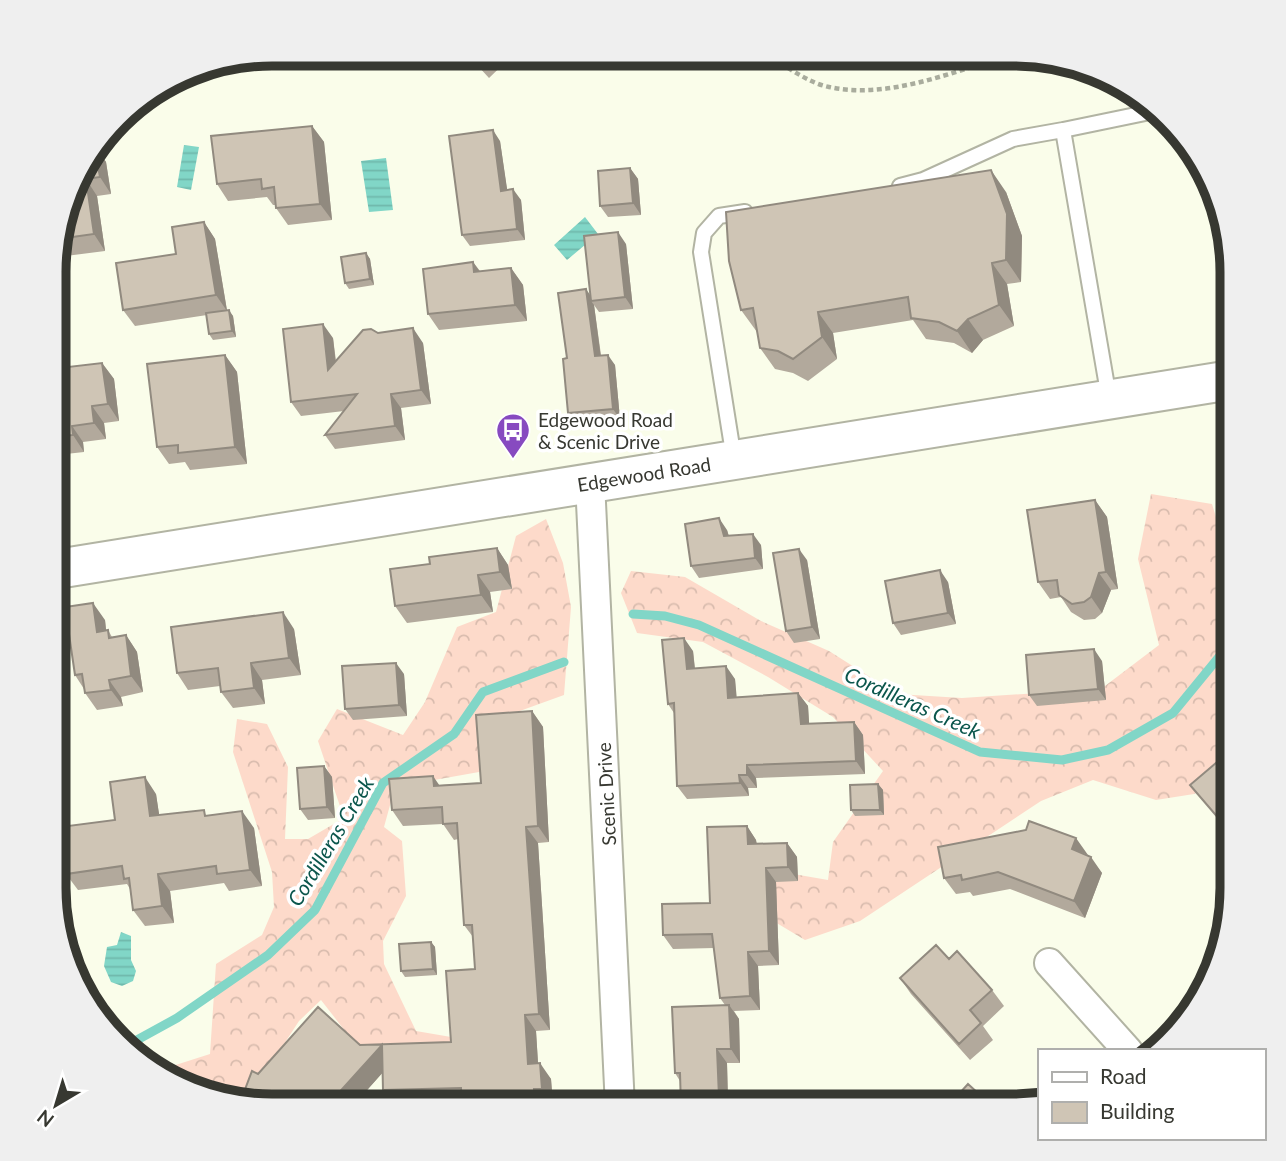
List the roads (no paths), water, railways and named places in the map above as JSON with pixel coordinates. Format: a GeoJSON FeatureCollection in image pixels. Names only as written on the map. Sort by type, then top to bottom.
{"type":"FeatureCollection","features":[{"type":"Feature","properties":{"kind":"main road","name":"Edgewood Road"},"geometry":{"type":"LineString","coordinates":[[66,567],[1219,382]]}},
{"type":"Feature","properties":{"kind":"street","name":"Scenic Drive"},"geometry":{"type":"LineString","coordinates":[[590,482],[619,1094]]}},
{"type":"Feature","properties":{"kind":"street"},"geometry":{"type":"LineString","coordinates":[[1049,963],[1126,1049]]}},
{"type":"Feature","properties":{"kind":"lane"},"geometry":{"type":"LineString","coordinates":[[881,191],[923,180],[1013,139],[1144,113]]}},
{"type":"Feature","properties":{"kind":"lane"},"geometry":{"type":"LineString","coordinates":[[1063,130],[1110,400]]}},
{"type":"Feature","properties":{"kind":"lane"},"geometry":{"type":"LineString","coordinates":[[734,459],[701,253],[704,233],[719,216],[760,210]]}},
{"type":"Feature","properties":{"kind":"water"},"geometry":{"type":"Polygon","coordinates":[[[184,145],[199,147],[191,190],[177,187],[184,145]]]}},
{"type":"Feature","properties":{"kind":"water"},"geometry":{"type":"Polygon","coordinates":[[[386,158],[393,210],[369,212],[361,161],[386,158]]]}},
{"type":"Feature","properties":{"kind":"water"},"geometry":{"type":"Polygon","coordinates":[[[585,217],[598,234],[567,260],[554,245],[585,217]]]}},
{"type":"Feature","properties":{"kind":"water"},"geometry":{"type":"Polygon","coordinates":[[[121,932],[131,936],[131,960],[136,971],[133,981],[122,986],[111,982],[104,966],[107,947],[117,945],[121,932]]]}},
{"type":"Feature","properties":{"kind":"waterway","name":"Cordilleras Creek"},"geometry":{"type":"LineString","coordinates":[[633,614],[665,616],[699,625],[980,752],[1062,760],[1108,750],[1173,713],[1220,656]]}},
{"type":"Feature","properties":{"kind":"waterway","name":"Cordilleras Creek"},"geometry":{"type":"LineString","coordinates":[[135,1041],[177,1018],[268,955],[315,910],[383,783],[454,734],[483,692],[564,662]]}},
{"type":"Feature","properties":{"kind":"place","name":"Edgewood Road & Scenic Drive"},"geometry":{"type":"Point","coordinates":[513,460]}}]}
